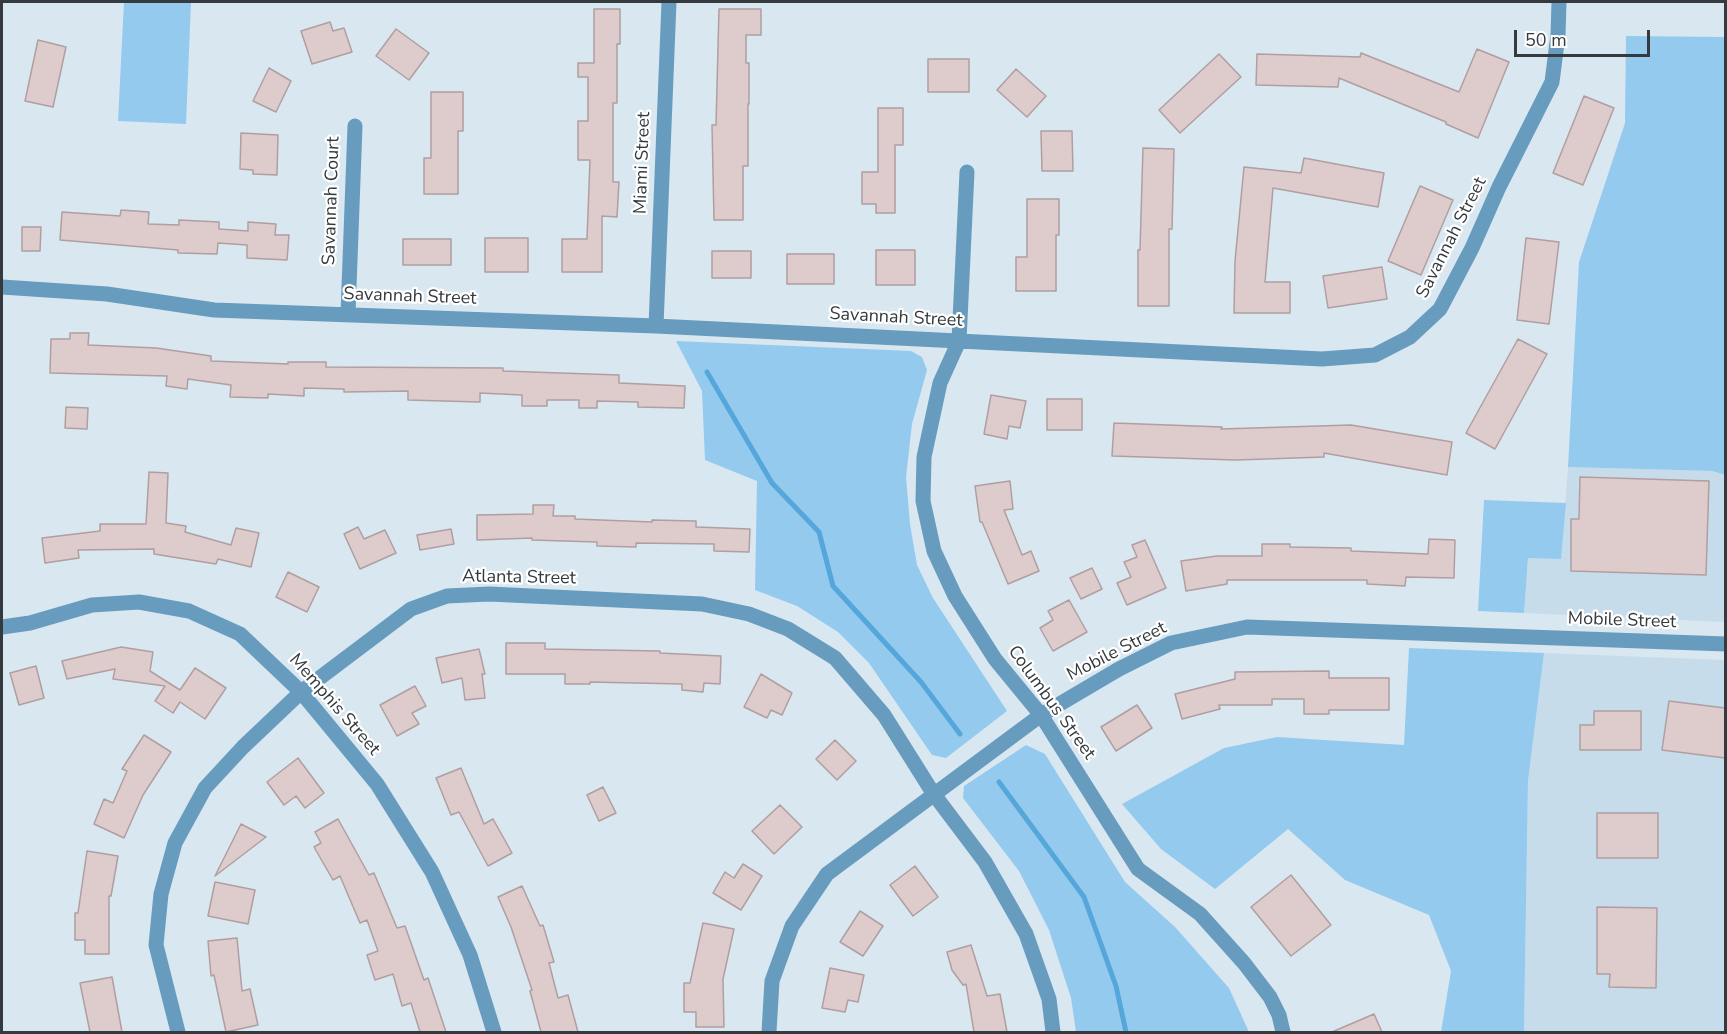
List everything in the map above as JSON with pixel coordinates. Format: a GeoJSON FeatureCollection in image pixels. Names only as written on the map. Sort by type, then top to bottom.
{"type":"FeatureCollection","features":[{"type":"Feature","properties":{"kind":"street","name":"Miami Street"},"geometry":{"type":"LineString","coordinates":[[656,326],[669,2]]}},
{"type":"Feature","properties":{"kind":"street","name":"Savannah Street"},"geometry":{"type":"LineString","coordinates":[[2,287],[107,294],[214,309],[656,326],[1322,359],[1375,355],[1410,338],[1440,309],[1472,248],[1498,187],[1552,82],[1558,35],[1559,2]]}},
{"type":"Feature","properties":{"kind":"street","name":"Savannah Court"},"geometry":{"type":"LineString","coordinates":[[348,314],[355,126]]}},
{"type":"Feature","properties":{"kind":"street"},"geometry":{"type":"LineString","coordinates":[[959,341],[967,172]]}},
{"type":"Feature","properties":{"kind":"street","name":"Columbus Street"},"geometry":{"type":"LineString","coordinates":[[959,341],[940,383],[924,457],[923,501],[934,551],[955,596],[995,659],[1041,716],[1138,869],[1200,914],[1244,963],[1270,997],[1279,1015],[1283,1032]]}},
{"type":"Feature","properties":{"kind":"street","name":"Atlanta Street"},"geometry":{"type":"LineString","coordinates":[[178,1032],[156,945],[160,894],[175,843],[205,788],[243,747],[301,692],[411,609],[447,596],[489,594],[702,604],[750,614],[788,629],[835,658],[884,715],[933,793],[984,862],[1026,934],[1048,999],[1053,1032]]}},
{"type":"Feature","properties":{"kind":"street","name":"Memphis Street"},"geometry":{"type":"LineString","coordinates":[[2,627],[30,623],[92,605],[139,602],[189,611],[240,634],[301,692],[377,784],[432,872],[470,955],[494,1032]]}},
{"type":"Feature","properties":{"kind":"street","name":"Mobile Street"},"geometry":{"type":"LineString","coordinates":[[769,1032],[772,981],[792,926],[827,874],[933,793],[1041,716],[1119,669],[1171,643],[1247,627],[1725,644]]}},
{"type":"Feature","properties":{"kind":"shaded area"},"geometry":{"type":"Polygon","coordinates":[[[124,2],[191,2],[186,124],[118,121],[124,2]]]}},
{"type":"Feature","properties":{"kind":"shaded area"},"geometry":{"type":"Polygon","coordinates":[[[1626,36],[1725,37],[1725,475],[1712,471],[1568,467],[1579,262],[1625,123],[1626,36]]]}},
{"type":"Feature","properties":{"kind":"shaded area"},"geometry":{"type":"Polygon","coordinates":[[[676,341],[911,351],[922,357],[927,370],[912,424],[906,477],[910,524],[917,565],[933,598],[1007,711],[946,758],[932,755],[869,663],[838,632],[797,606],[755,590],[757,481],[705,460],[702,391],[676,341]]]}},
{"type":"Feature","properties":{"kind":"shaded area"},"geometry":{"type":"Polygon","coordinates":[[[1568,467],[1712,471],[1725,475],[1725,622],[1524,613],[1528,558],[1561,558],[1568,467]]]}},
{"type":"Feature","properties":{"kind":"shaded area"},"geometry":{"type":"Polygon","coordinates":[[[1484,500],[1566,503],[1561,559],[1528,558],[1524,613],[1478,611],[1484,500]]]}},
{"type":"Feature","properties":{"kind":"shaded area"},"geometry":{"type":"Polygon","coordinates":[[[1409,648],[1544,653],[1528,781],[1524,1032],[1441,1032],[1451,971],[1429,915],[1345,880],[1288,829],[1215,889],[1161,849],[1122,804],[1224,748],[1277,737],[1404,745],[1409,648]]]}},
{"type":"Feature","properties":{"kind":"shaded area"},"geometry":{"type":"Polygon","coordinates":[[[1544,653],[1725,660],[1725,1032],[1524,1032],[1528,781],[1544,653]]]}},
{"type":"Feature","properties":{"kind":"shaded area"},"geometry":{"type":"Polygon","coordinates":[[[1026,745],[1045,754],[1125,882],[1175,927],[1229,988],[1249,1032],[1076,1032],[1071,998],[1049,930],[1019,871],[963,798],[964,786],[1026,745]]]}},
{"type":"Feature","properties":{"kind":"building"},"geometry":{"type":"Polygon","coordinates":[[[594,9],[620,9],[620,44],[617,44],[617,103],[613,103],[613,182],[619,182],[617,217],[602,216],[602,272],[562,272],[562,239],[587,239],[590,160],[578,160],[578,121],[588,121],[588,77],[578,77],[578,63],[594,63],[594,9]]]}},
{"type":"Feature","properties":{"kind":"building"},"geometry":{"type":"Polygon","coordinates":[[[719,9],[761,9],[761,35],[746,35],[746,63],[749,63],[748,166],[743,166],[743,220],[714,220],[712,125],[716,125],[719,9]]]}},
{"type":"Feature","properties":{"kind":"building"},"geometry":{"type":"Polygon","coordinates":[[[330,22],[333,31],[344,28],[352,52],[312,64],[301,31],[330,22]]]}},
{"type":"Feature","properties":{"kind":"building"},"geometry":{"type":"Polygon","coordinates":[[[396,29],[429,53],[409,80],[376,56],[396,29]]]}},
{"type":"Feature","properties":{"kind":"building"},"geometry":{"type":"Polygon","coordinates":[[[38,40],[66,47],[53,107],[25,101],[38,40]]]}},
{"type":"Feature","properties":{"kind":"building"},"geometry":{"type":"Polygon","coordinates":[[[1477,49],[1509,62],[1478,138],[1446,122],[1339,78],[1338,87],[1256,85],[1257,54],[1360,57],[1361,53],[1459,92],[1477,49]]]}},
{"type":"Feature","properties":{"kind":"building"},"geometry":{"type":"Polygon","coordinates":[[[1219,54],[1241,77],[1180,133],[1159,110],[1219,54]]]}},
{"type":"Feature","properties":{"kind":"building"},"geometry":{"type":"Polygon","coordinates":[[[928,59],[969,59],[969,92],[928,92],[928,59]]]}},
{"type":"Feature","properties":{"kind":"building"},"geometry":{"type":"Polygon","coordinates":[[[269,68],[291,81],[276,112],[253,101],[269,68]]]}},
{"type":"Feature","properties":{"kind":"building"},"geometry":{"type":"Polygon","coordinates":[[[1016,69],[1046,96],[1027,117],[997,90],[1016,69]]]}},
{"type":"Feature","properties":{"kind":"building"},"geometry":{"type":"Polygon","coordinates":[[[431,92],[463,92],[463,131],[458,131],[458,194],[424,194],[424,158],[431,158],[431,92]]]}},
{"type":"Feature","properties":{"kind":"building"},"geometry":{"type":"Polygon","coordinates":[[[1584,96],[1614,108],[1583,185],[1553,173],[1584,96]]]}},
{"type":"Feature","properties":{"kind":"building"},"geometry":{"type":"Polygon","coordinates":[[[878,108],[903,108],[903,145],[895,145],[895,213],[876,213],[876,204],[862,204],[862,172],[878,172],[878,108]]]}},
{"type":"Feature","properties":{"kind":"building"},"geometry":{"type":"Polygon","coordinates":[[[1041,131],[1072,131],[1073,171],[1042,171],[1041,131]]]}},
{"type":"Feature","properties":{"kind":"building"},"geometry":{"type":"Polygon","coordinates":[[[241,133],[278,135],[277,175],[253,174],[253,170],[240,169],[241,133]]]}},
{"type":"Feature","properties":{"kind":"building"},"geometry":{"type":"Polygon","coordinates":[[[1143,148],[1174,149],[1172,229],[1169,229],[1169,306],[1138,306],[1143,148]]]}},
{"type":"Feature","properties":{"kind":"building"},"geometry":{"type":"Polygon","coordinates":[[[1304,158],[1384,173],[1378,207],[1273,188],[1265,282],[1290,282],[1290,313],[1234,313],[1235,261],[1244,167],[1301,173],[1304,158]]]}},
{"type":"Feature","properties":{"kind":"building"},"geometry":{"type":"Polygon","coordinates":[[[1420,186],[1453,200],[1421,275],[1388,261],[1420,186]]]}},
{"type":"Feature","properties":{"kind":"building"},"geometry":{"type":"Polygon","coordinates":[[[1027,199],[1059,199],[1059,235],[1056,235],[1056,291],[1016,291],[1016,257],[1027,257],[1027,199]]]}},
{"type":"Feature","properties":{"kind":"building"},"geometry":{"type":"Polygon","coordinates":[[[121,210],[149,212],[148,224],[179,225],[179,220],[219,222],[219,229],[248,231],[248,222],[276,224],[275,235],[289,235],[287,260],[247,258],[247,245],[218,243],[217,254],[178,253],[178,250],[60,240],[62,212],[120,216],[121,210]]]}},
{"type":"Feature","properties":{"kind":"building"},"geometry":{"type":"Polygon","coordinates":[[[22,227],[41,227],[40,251],[22,251],[22,227]]]}},
{"type":"Feature","properties":{"kind":"building"},"geometry":{"type":"Polygon","coordinates":[[[485,238],[528,238],[528,272],[485,272],[485,238]]]}},
{"type":"Feature","properties":{"kind":"building"},"geometry":{"type":"Polygon","coordinates":[[[1526,238],[1559,242],[1549,324],[1517,320],[1526,238]]]}},
{"type":"Feature","properties":{"kind":"building"},"geometry":{"type":"Polygon","coordinates":[[[403,239],[451,239],[451,265],[403,265],[403,239]]]}},
{"type":"Feature","properties":{"kind":"building"},"geometry":{"type":"Polygon","coordinates":[[[876,250],[915,250],[915,285],[876,285],[876,250]]]}},
{"type":"Feature","properties":{"kind":"building"},"geometry":{"type":"Polygon","coordinates":[[[712,251],[751,251],[751,278],[712,278],[712,251]]]}},
{"type":"Feature","properties":{"kind":"building"},"geometry":{"type":"Polygon","coordinates":[[[787,254],[834,254],[834,284],[787,284],[787,254]]]}},
{"type":"Feature","properties":{"kind":"building"},"geometry":{"type":"Polygon","coordinates":[[[1382,267],[1387,299],[1328,308],[1323,276],[1382,267]]]}},
{"type":"Feature","properties":{"kind":"building"},"geometry":{"type":"Polygon","coordinates":[[[70,333],[89,333],[88,345],[156,348],[211,356],[211,361],[288,364],[288,362],[326,362],[326,367],[503,368],[503,371],[619,375],[619,383],[685,386],[684,408],[638,407],[638,402],[597,401],[597,408],[579,408],[579,400],[547,400],[547,406],[522,406],[522,395],[480,393],[480,402],[408,400],[408,391],[344,392],[344,389],[304,388],[304,396],[268,394],[268,398],[230,397],[231,385],[188,379],[187,389],[166,386],[167,376],[50,373],[51,339],[70,339],[70,333]]]}},
{"type":"Feature","properties":{"kind":"building"},"geometry":{"type":"Polygon","coordinates":[[[1518,339],[1547,354],[1495,449],[1466,433],[1518,339]]]}},
{"type":"Feature","properties":{"kind":"building"},"geometry":{"type":"Polygon","coordinates":[[[991,395],[1026,401],[1020,428],[1009,426],[1007,439],[984,434],[991,395]]]}},
{"type":"Feature","properties":{"kind":"building"},"geometry":{"type":"Polygon","coordinates":[[[1047,399],[1082,399],[1082,430],[1047,430],[1047,399]]]}},
{"type":"Feature","properties":{"kind":"building"},"geometry":{"type":"Polygon","coordinates":[[[66,407],[88,408],[87,429],[65,428],[66,407]]]}},
{"type":"Feature","properties":{"kind":"building"},"geometry":{"type":"Polygon","coordinates":[[[1114,423],[1222,427],[1221,429],[1351,425],[1452,442],[1447,475],[1324,453],[1324,457],[1236,460],[1112,456],[1114,423]]]}},
{"type":"Feature","properties":{"kind":"building"},"geometry":{"type":"Polygon","coordinates":[[[149,472],[168,473],[166,523],[186,526],[185,532],[231,545],[236,528],[259,533],[251,567],[218,559],[216,564],[154,554],[154,549],[78,550],[79,558],[45,563],[42,538],[100,531],[100,524],[146,524],[149,472]]]}},
{"type":"Feature","properties":{"kind":"building"},"geometry":{"type":"Polygon","coordinates":[[[1580,477],[1709,481],[1706,575],[1571,571],[1571,519],[1579,519],[1580,477]]]}},
{"type":"Feature","properties":{"kind":"building"},"geometry":{"type":"Polygon","coordinates":[[[1010,481],[1013,509],[1004,510],[1022,555],[1031,551],[1039,571],[1008,584],[982,522],[980,522],[975,486],[1010,481]]]}},
{"type":"Feature","properties":{"kind":"building"},"geometry":{"type":"Polygon","coordinates":[[[533,505],[554,505],[553,516],[575,516],[575,519],[696,521],[696,527],[750,529],[749,552],[714,551],[714,544],[636,543],[636,547],[597,546],[597,542],[532,540],[532,538],[477,540],[477,515],[533,514],[533,505]]]}},
{"type":"Feature","properties":{"kind":"building"},"geometry":{"type":"Polygon","coordinates":[[[358,527],[364,539],[385,530],[396,553],[360,569],[344,534],[358,527]]]}},
{"type":"Feature","properties":{"kind":"building"},"geometry":{"type":"Polygon","coordinates":[[[451,529],[454,544],[420,550],[417,535],[451,529]]]}},
{"type":"Feature","properties":{"kind":"building"},"geometry":{"type":"Polygon","coordinates":[[[1429,539],[1455,540],[1454,578],[1406,577],[1405,586],[1367,584],[1367,580],[1227,580],[1227,584],[1186,591],[1181,561],[1217,556],[1262,556],[1262,544],[1428,554],[1429,539]]]}},
{"type":"Feature","properties":{"kind":"building"},"geometry":{"type":"Polygon","coordinates":[[[1145,540],[1166,588],[1127,605],[1117,583],[1131,577],[1124,562],[1137,557],[1132,545],[1145,540]]]}},
{"type":"Feature","properties":{"kind":"building"},"geometry":{"type":"Polygon","coordinates":[[[1092,568],[1102,589],[1081,599],[1070,578],[1092,568]]]}},
{"type":"Feature","properties":{"kind":"building"},"geometry":{"type":"Polygon","coordinates":[[[288,572],[319,587],[307,612],[276,597],[288,572]]]}},
{"type":"Feature","properties":{"kind":"building"},"geometry":{"type":"Polygon","coordinates":[[[1069,600],[1087,632],[1053,651],[1040,628],[1053,620],[1048,611],[1069,600]]]}},
{"type":"Feature","properties":{"kind":"building"},"geometry":{"type":"Polygon","coordinates":[[[506,643],[545,643],[545,649],[660,651],[660,653],[721,656],[720,684],[704,683],[703,692],[682,690],[682,684],[590,682],[590,684],[565,684],[565,674],[506,674],[506,643]]]}},
{"type":"Feature","properties":{"kind":"building"},"geometry":{"type":"Polygon","coordinates":[[[121,647],[153,652],[150,671],[180,690],[195,668],[226,688],[205,719],[180,702],[173,713],[155,701],[165,686],[113,679],[115,669],[67,679],[62,661],[121,647]]]}},
{"type":"Feature","properties":{"kind":"building"},"geometry":{"type":"Polygon","coordinates":[[[479,649],[485,674],[482,674],[485,698],[465,700],[462,678],[442,683],[436,658],[479,649]]]}},
{"type":"Feature","properties":{"kind":"building"},"geometry":{"type":"Polygon","coordinates":[[[36,666],[44,698],[19,705],[10,673],[36,666]]]}},
{"type":"Feature","properties":{"kind":"building"},"geometry":{"type":"Polygon","coordinates":[[[1329,671],[1329,678],[1389,678],[1389,710],[1329,710],[1329,714],[1304,714],[1304,699],[1272,699],[1272,705],[1219,705],[1220,709],[1182,719],[1175,694],[1235,679],[1235,672],[1329,671]]]}},
{"type":"Feature","properties":{"kind":"building"},"geometry":{"type":"Polygon","coordinates":[[[761,674],[792,693],[782,715],[771,710],[767,718],[744,707],[761,674]]]}},
{"type":"Feature","properties":{"kind":"building"},"geometry":{"type":"Polygon","coordinates":[[[415,686],[426,706],[412,713],[419,724],[397,736],[380,705],[415,686]]]}},
{"type":"Feature","properties":{"kind":"building"},"geometry":{"type":"Polygon","coordinates":[[[1669,701],[1725,708],[1725,758],[1662,750],[1669,701]]]}},
{"type":"Feature","properties":{"kind":"building"},"geometry":{"type":"Polygon","coordinates":[[[1137,705],[1152,728],[1116,751],[1101,727],[1137,705]]]}},
{"type":"Feature","properties":{"kind":"building"},"geometry":{"type":"Polygon","coordinates":[[[1594,711],[1641,711],[1641,750],[1580,750],[1580,725],[1594,725],[1594,711]]]}},
{"type":"Feature","properties":{"kind":"building"},"geometry":{"type":"Polygon","coordinates":[[[144,735],[171,752],[143,795],[124,838],[94,824],[104,799],[113,803],[127,771],[122,769],[144,735]]]}},
{"type":"Feature","properties":{"kind":"building"},"geometry":{"type":"Polygon","coordinates":[[[835,740],[856,761],[837,780],[816,759],[835,740]]]}},
{"type":"Feature","properties":{"kind":"building"},"geometry":{"type":"Polygon","coordinates":[[[298,758],[324,793],[305,808],[296,796],[284,805],[267,782],[298,758]]]}},
{"type":"Feature","properties":{"kind":"building"},"geometry":{"type":"Polygon","coordinates":[[[461,768],[484,824],[493,819],[512,853],[488,866],[459,812],[451,815],[436,778],[461,768]]]}},
{"type":"Feature","properties":{"kind":"building"},"geometry":{"type":"Polygon","coordinates":[[[603,787],[616,813],[599,821],[587,795],[603,787]]]}},
{"type":"Feature","properties":{"kind":"building"},"geometry":{"type":"Polygon","coordinates":[[[780,805],[802,827],[774,854],[752,831],[780,805]]]}},
{"type":"Feature","properties":{"kind":"building"},"geometry":{"type":"Polygon","coordinates":[[[1597,813],[1658,813],[1658,858],[1597,858],[1597,813]]]}},
{"type":"Feature","properties":{"kind":"building"},"geometry":{"type":"Polygon","coordinates":[[[338,819],[369,875],[374,873],[397,928],[405,926],[424,980],[428,978],[446,1032],[420,1032],[411,1003],[402,1006],[393,974],[375,980],[367,955],[378,951],[367,920],[360,923],[340,876],[333,880],[314,847],[321,843],[315,832],[338,819]]]}},
{"type":"Feature","properties":{"kind":"building"},"geometry":{"type":"Polygon","coordinates":[[[241,824],[266,837],[215,876],[241,824]]]}},
{"type":"Feature","properties":{"kind":"building"},"geometry":{"type":"Polygon","coordinates":[[[87,851],[118,856],[111,896],[109,896],[109,954],[85,954],[85,940],[75,940],[75,913],[78,913],[87,851]]]}},
{"type":"Feature","properties":{"kind":"building"},"geometry":{"type":"Polygon","coordinates":[[[743,864],[762,876],[741,910],[713,893],[725,872],[734,878],[743,864]]]}},
{"type":"Feature","properties":{"kind":"building"},"geometry":{"type":"Polygon","coordinates":[[[915,866],[938,897],[913,916],[890,885],[915,866]]]}},
{"type":"Feature","properties":{"kind":"building"},"geometry":{"type":"Polygon","coordinates":[[[1291,875],[1331,925],[1291,956],[1251,907],[1291,875]]]}},
{"type":"Feature","properties":{"kind":"building"},"geometry":{"type":"Polygon","coordinates":[[[215,882],[255,890],[248,924],[208,916],[215,882]]]}},
{"type":"Feature","properties":{"kind":"building"},"geometry":{"type":"Polygon","coordinates":[[[522,886],[540,926],[543,925],[554,962],[549,963],[558,998],[568,995],[578,1032],[541,1032],[530,991],[532,990],[511,927],[498,897],[522,886]]]}},
{"type":"Feature","properties":{"kind":"building"},"geometry":{"type":"Polygon","coordinates":[[[1597,907],[1657,908],[1656,988],[1609,987],[1610,974],[1597,974],[1597,907]]]}},
{"type":"Feature","properties":{"kind":"building"},"geometry":{"type":"Polygon","coordinates":[[[860,911],[883,926],[863,956],[840,942],[860,911]]]}},
{"type":"Feature","properties":{"kind":"building"},"geometry":{"type":"Polygon","coordinates":[[[703,923],[734,929],[723,979],[724,1027],[696,1027],[696,1012],[684,1012],[684,983],[690,983],[703,923]]]}},
{"type":"Feature","properties":{"kind":"building"},"geometry":{"type":"Polygon","coordinates":[[[237,938],[242,991],[250,989],[258,1025],[226,1032],[214,975],[211,976],[208,941],[237,938]]]}},
{"type":"Feature","properties":{"kind":"building"},"geometry":{"type":"Polygon","coordinates":[[[971,945],[987,996],[1000,994],[1007,1032],[974,1032],[966,984],[963,985],[952,970],[947,952],[971,945]]]}},
{"type":"Feature","properties":{"kind":"building"},"geometry":{"type":"Polygon","coordinates":[[[830,968],[864,975],[858,1002],[848,1000],[845,1012],[822,1008],[830,968]]]}},
{"type":"Feature","properties":{"kind":"building"},"geometry":{"type":"Polygon","coordinates":[[[112,977],[122,1032],[90,1032],[80,983],[112,977]]]}},
{"type":"Feature","properties":{"kind":"building"},"geometry":{"type":"Polygon","coordinates":[[[1374,1014],[1382,1032],[1332,1032],[1374,1014]]]}},
{"type":"Feature","properties":{"kind":"waterway"},"geometry":{"type":"LineString","coordinates":[[707,372],[772,483],[819,532],[833,586],[921,682],[960,734]]}},
{"type":"Feature","properties":{"kind":"waterway"},"geometry":{"type":"LineString","coordinates":[[999,782],[1084,897],[1116,986],[1126,1032]]}}]}
